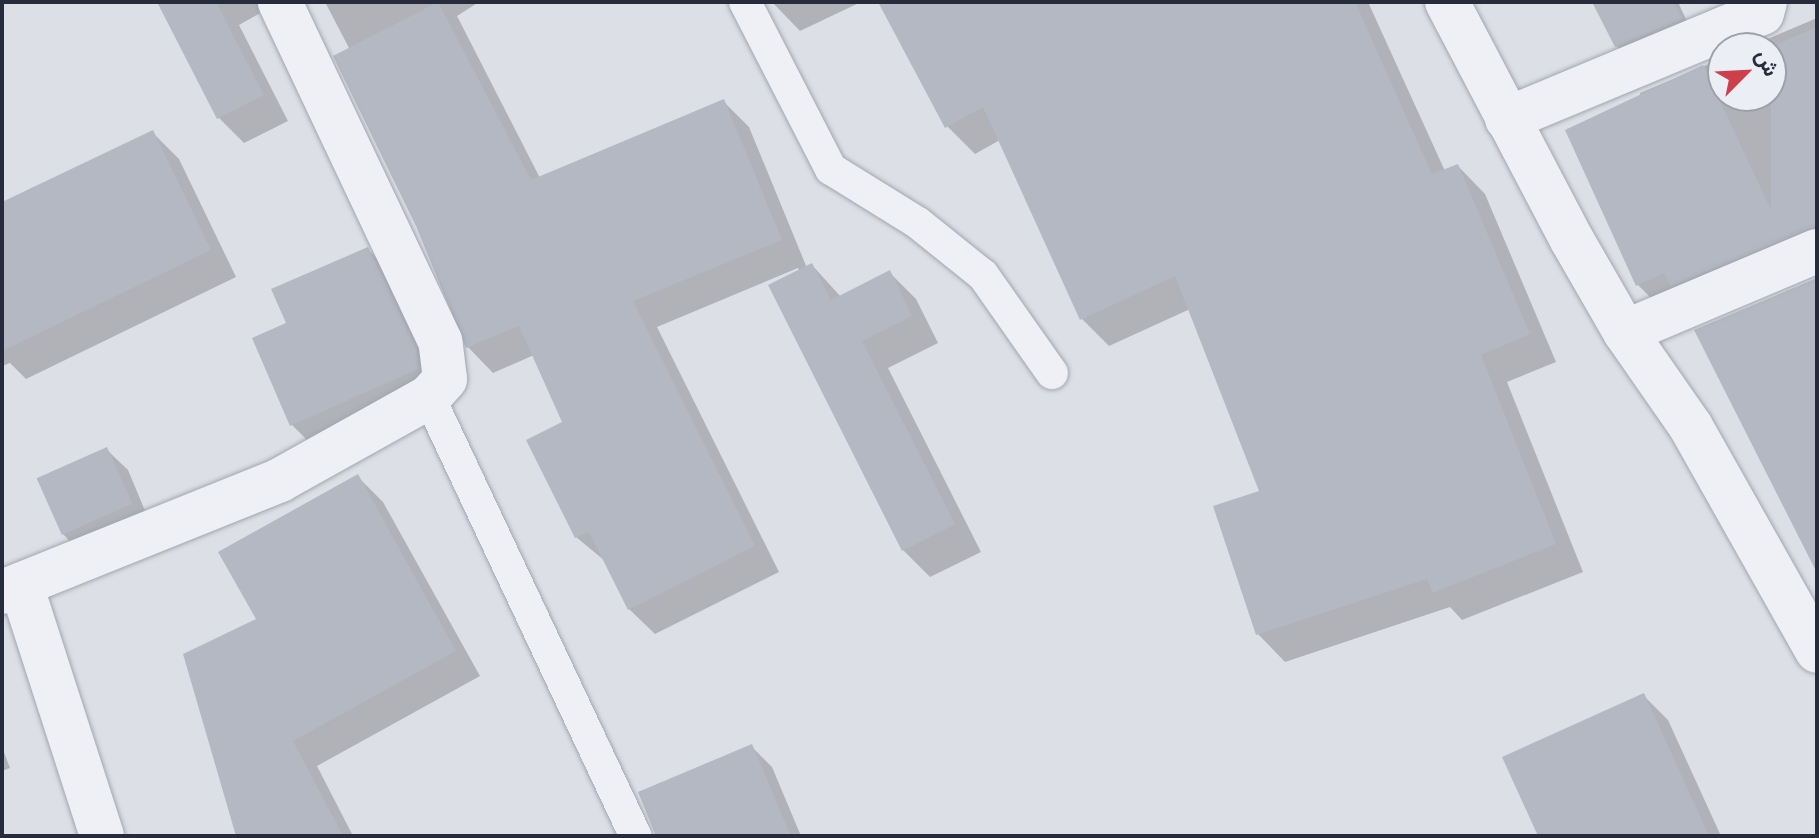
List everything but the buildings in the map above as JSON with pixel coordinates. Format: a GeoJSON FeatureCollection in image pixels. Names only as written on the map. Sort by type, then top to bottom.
{"type":"FeatureCollection","features":[{"type":"Feature","properties":{"kind":"street"},"geometry":{"type":"LineString","coordinates":[[102,836],[12,588],[280,480],[429,397],[445,379],[440,341],[280,2]]}},
{"type":"Feature","properties":{"kind":"street"},"geometry":{"type":"LineString","coordinates":[[1447,2],[1507,119],[1625,332],[1691,427],[1817,651]]}},
{"type":"Feature","properties":{"kind":"street"},"geometry":{"type":"LineString","coordinates":[[1507,119],[1762,13],[1765,2]]}},
{"type":"Feature","properties":{"kind":"street"},"geometry":{"type":"LineString","coordinates":[[1625,332],[1817,251]]}},
{"type":"Feature","properties":{"kind":"lane"},"geometry":{"type":"LineString","coordinates":[[745,2],[831,169],[918,223],[983,275],[1052,373]]}},
{"type":"Feature","properties":{"kind":"lane"},"geometry":{"type":"LineString","coordinates":[[429,397],[636,836]]}}]}
